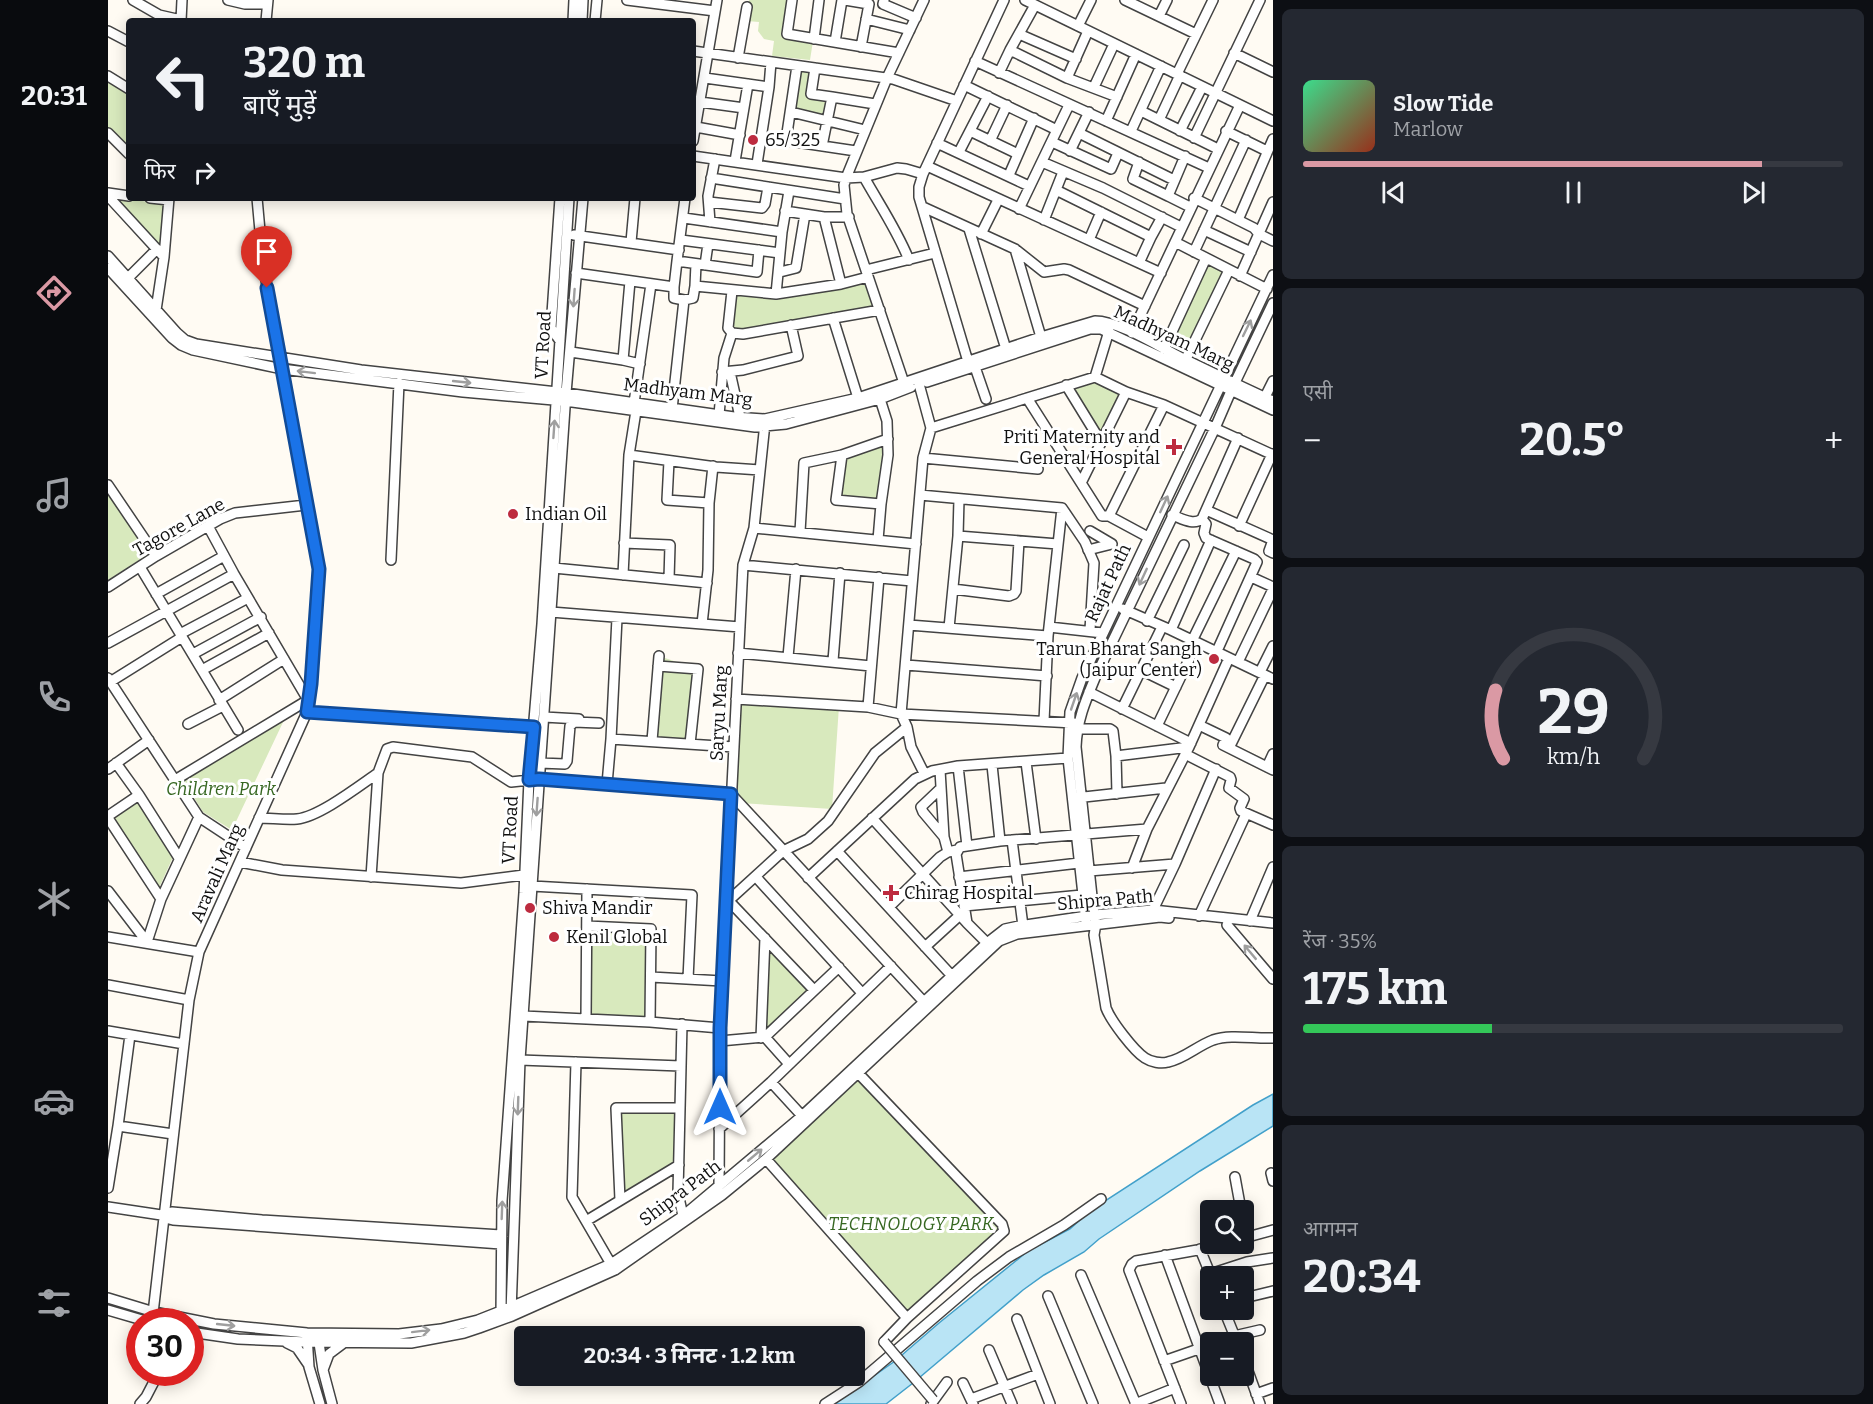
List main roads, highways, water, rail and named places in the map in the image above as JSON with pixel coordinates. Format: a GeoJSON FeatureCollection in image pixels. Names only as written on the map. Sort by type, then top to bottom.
{"type":"FeatureCollection","features":[{"type":"Feature","properties":{"kind":"water"},"geometry":{"type":"Polygon","coordinates":[[[1273,1094],[1273,1126],[1200,1171],[1099,1239],[1084,1252],[1023,1290],[886,1404],[834,1404],[860,1386],[865,1386],[865,1382],[895,1361],[1028,1251],[1070,1229],[1091,1210],[1273,1094]]]}},
{"type":"Feature","properties":{"kind":"place","name":"65/325"},"geometry":{"type":"Point","coordinates":[753,140]}},
{"type":"Feature","properties":{"kind":"place","name":"Priti Maternity and General Hospital"},"geometry":{"type":"Point","coordinates":[1174,447]}},
{"type":"Feature","properties":{"kind":"place","name":"Indian Oil"},"geometry":{"type":"Point","coordinates":[513,514]}},
{"type":"Feature","properties":{"kind":"place","name":"Tarun Bharat Sangh (Jaipur Center)"},"geometry":{"type":"Point","coordinates":[1214,659]}},
{"type":"Feature","properties":{"kind":"place","name":"Chirag Hospital"},"geometry":{"type":"Point","coordinates":[891,893]}},
{"type":"Feature","properties":{"kind":"place","name":"Shiva Mandir"},"geometry":{"type":"Point","coordinates":[530,908]}},
{"type":"Feature","properties":{"kind":"place","name":"Kenil Global"},"geometry":{"type":"Point","coordinates":[554,937]}},
{"type":"Feature","properties":{"kind":"park label","name":"Children Park"},"geometry":{"type":"Point","coordinates":[221,789]}},
{"type":"Feature","properties":{"kind":"park label","name":"TECHNOLOGY PARK"},"geometry":{"type":"Point","coordinates":[911,1224]}}]}
